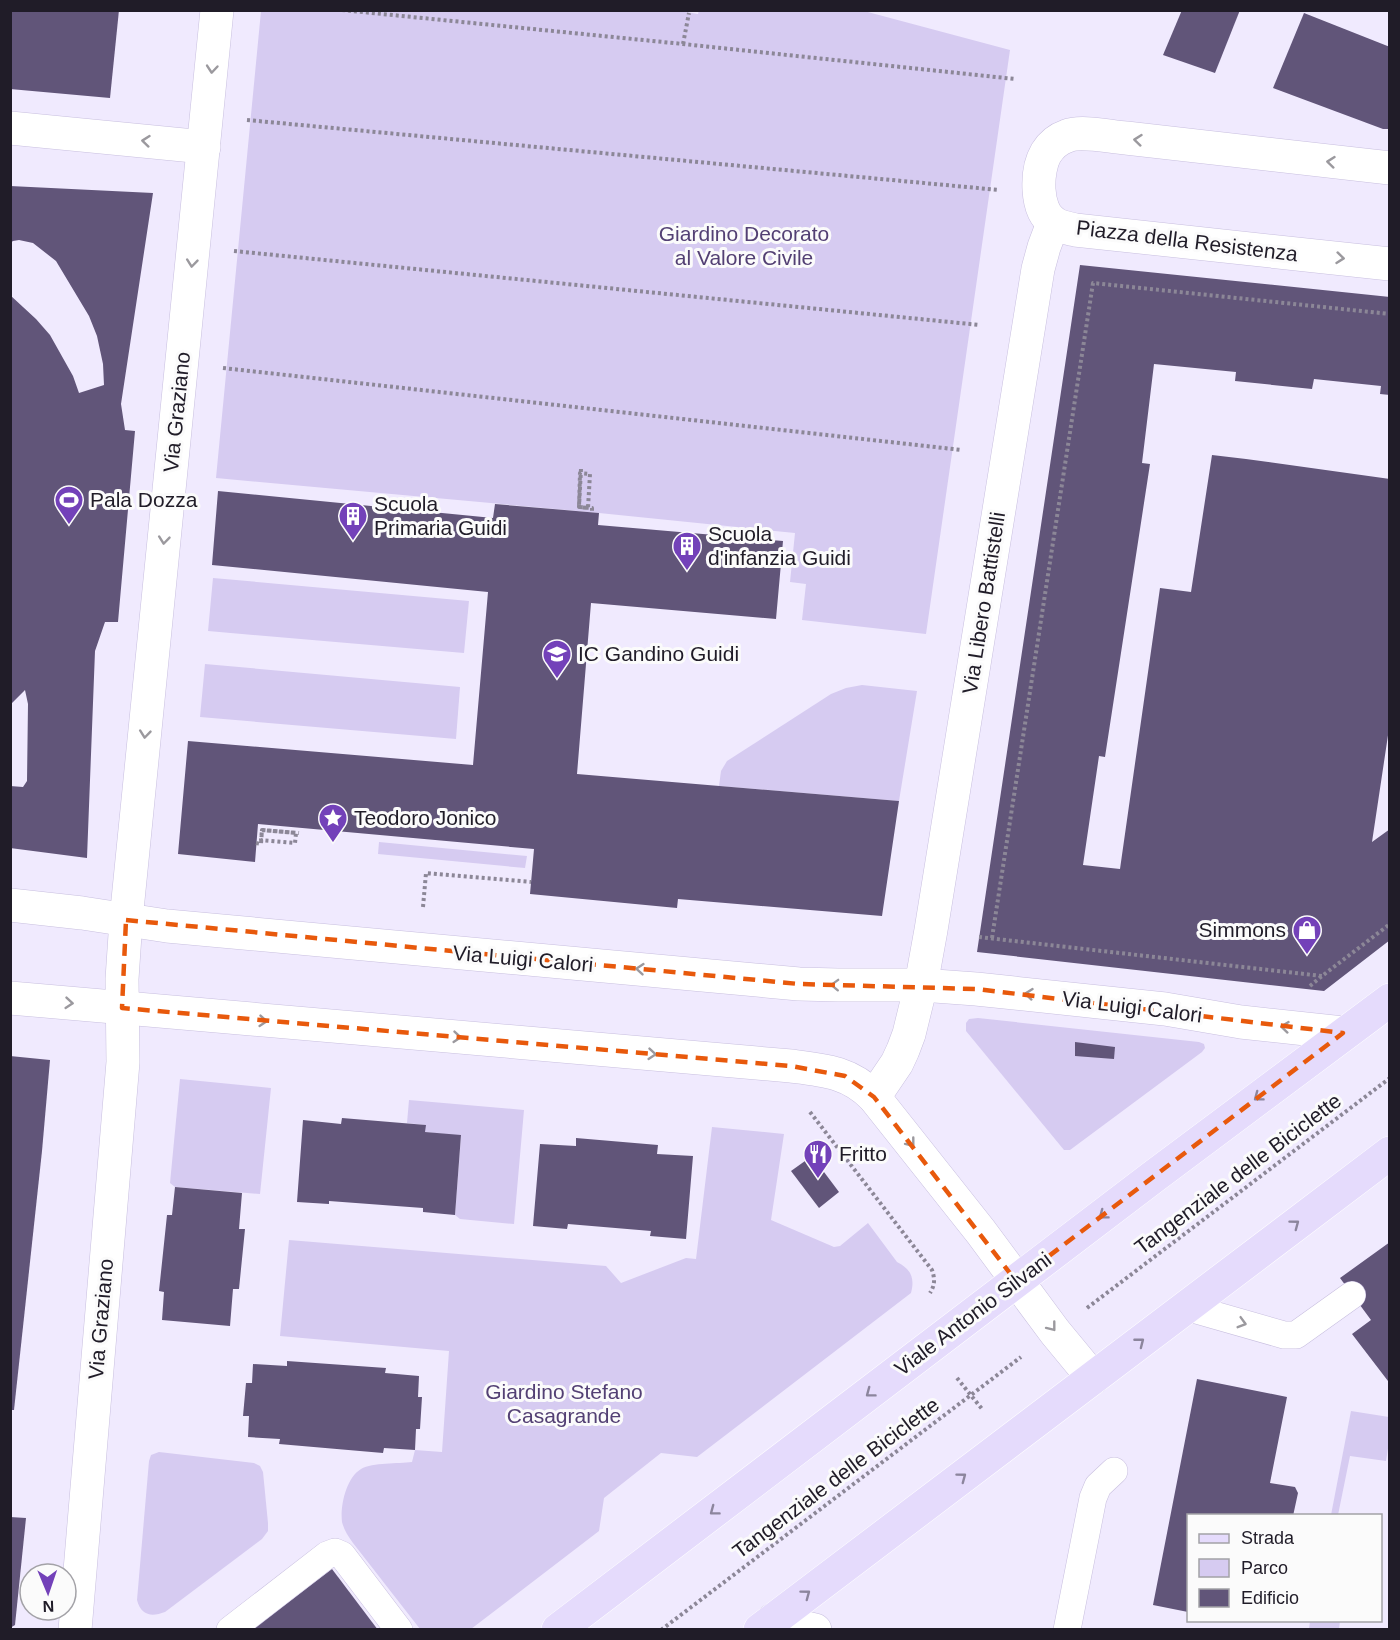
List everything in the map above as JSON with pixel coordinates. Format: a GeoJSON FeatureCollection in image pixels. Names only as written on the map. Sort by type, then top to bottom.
{"type":"FeatureCollection","features":[{"type":"Feature","properties":{"kind":"main road","name":"Viale Antonio Silvani"},"geometry":{"type":"LineString","coordinates":[[558,1629],[1389,1000]]}},
{"type":"Feature","properties":{"kind":"main road"},"geometry":{"type":"LineString","coordinates":[[766,1625],[1389,1153]]}},
{"type":"Feature","properties":{"kind":"street","name":"Via Graziano"},"geometry":{"type":"LineString","coordinates":[[126,920],[217,10]]}},
{"type":"Feature","properties":{"kind":"street"},"geometry":{"type":"LineString","coordinates":[[10,128],[204,147]]}},
{"type":"Feature","properties":{"kind":"street","name":"Piazza della Resistenza"},"geometry":{"type":"LineString","coordinates":[[1389,168],[1086,134],[1068,135],[1053,143],[1044,155],[1039,186],[1040,202],[1044,213],[1053,223],[1074,230],[1389,264]]}},
{"type":"Feature","properties":{"kind":"street","name":"Via Libero Battistelli"},"geometry":{"type":"LineString","coordinates":[[921,985],[1038,269],[1053,223]]}},
{"type":"Feature","properties":{"kind":"street","name":"Via Luigi Calori"},"geometry":{"type":"LineString","coordinates":[[10,905],[167,926],[799,984],[976,988],[1165,1009],[1251,1023],[1343,1033]]}},
{"type":"Feature","properties":{"kind":"street"},"geometry":{"type":"LineString","coordinates":[[122,1008],[126,920]]}},
{"type":"Feature","properties":{"kind":"street"},"geometry":{"type":"LineString","coordinates":[[874,1097],[903,1050],[921,985]]}},
{"type":"Feature","properties":{"kind":"street"},"geometry":{"type":"LineString","coordinates":[[10,998],[823,1070],[845,1076],[865,1088],[874,1097],[1093,1378]]}},
{"type":"Feature","properties":{"kind":"street","name":"Via Graziano"},"geometry":{"type":"LineString","coordinates":[[75,1629],[123,1062],[122,1008]]}},
{"type":"Feature","properties":{"kind":"street"},"geometry":{"type":"LineString","coordinates":[[766,1625],[815,1629]]}},
{"type":"Feature","properties":{"kind":"lane"},"geometry":{"type":"LineString","coordinates":[[1186,1307],[1284,1335],[1296,1335],[1353,1295]]}},
{"type":"Feature","properties":{"kind":"lane"},"geometry":{"type":"LineString","coordinates":[[1067,1629],[1094,1498],[1098,1486],[1114,1471]]}},
{"type":"Feature","properties":{"kind":"lane"},"geometry":{"type":"LineString","coordinates":[[230,1629],[327,1555],[335,1552],[342,1555],[399,1629]]}},
{"type":"Feature","properties":{"kind":"path"},"geometry":{"type":"LineString","coordinates":[[342,10],[1015,79]]}},
{"type":"Feature","properties":{"kind":"path"},"geometry":{"type":"LineString","coordinates":[[683,44],[690,13]]}},
{"type":"Feature","properties":{"kind":"path"},"geometry":{"type":"LineString","coordinates":[[240,119],[999,190]]}},
{"type":"Feature","properties":{"kind":"path"},"geometry":{"type":"LineString","coordinates":[[227,250],[980,325]]}},
{"type":"Feature","properties":{"kind":"path"},"geometry":{"type":"LineString","coordinates":[[992,938],[1093,283],[1389,314]]}},
{"type":"Feature","properties":{"kind":"path"},"geometry":{"type":"LineString","coordinates":[[215,368],[962,450]]}},
{"type":"Feature","properties":{"kind":"path"},"geometry":{"type":"LineString","coordinates":[[579,507],[580,470]]}},
{"type":"Feature","properties":{"kind":"path"},"geometry":{"type":"LineString","coordinates":[[580,473],[590,474],[588,508],[579,507],[580,473]]}},
{"type":"Feature","properties":{"kind":"path"},"geometry":{"type":"LineString","coordinates":[[579,507],[592,508],[592,512]]}},
{"type":"Feature","properties":{"kind":"path"},"geometry":{"type":"LineString","coordinates":[[262,830],[296,833],[295,843],[261,840],[262,830]]}},
{"type":"Feature","properties":{"kind":"path"},"geometry":{"type":"LineString","coordinates":[[262,830],[299,833]]}},
{"type":"Feature","properties":{"kind":"path"},"geometry":{"type":"LineString","coordinates":[[256,843],[261,844],[262,830]]}},
{"type":"Feature","properties":{"kind":"path"},"geometry":{"type":"LineString","coordinates":[[423,912],[426,873],[531,882]]}},
{"type":"Feature","properties":{"kind":"path"},"geometry":{"type":"LineString","coordinates":[[1307,989],[1389,924]]}},
{"type":"Feature","properties":{"kind":"path"},"geometry":{"type":"LineString","coordinates":[[979,937],[1322,976]]}},
{"type":"Feature","properties":{"kind":"path"},"geometry":{"type":"LineString","coordinates":[[1227,966],[1228,973]]}},
{"type":"Feature","properties":{"kind":"path","name":"Tangenziale delle Biciclette"},"geometry":{"type":"LineString","coordinates":[[1105,1294],[1389,1078]]}},
{"type":"Feature","properties":{"kind":"path"},"geometry":{"type":"LineString","coordinates":[[808,1109],[932,1270],[933,1287],[928,1294]]}},
{"type":"Feature","properties":{"kind":"path"},"geometry":{"type":"LineString","coordinates":[[931,1347],[1007,1443]]}},
{"type":"Feature","properties":{"kind":"path","name":"Tangenziale delle Biciclette"},"geometry":{"type":"LineString","coordinates":[[661,1629],[1029,1351]]}},
{"type":"Feature","properties":{"kind":"highlighted area"},"geometry":{"type":"Polygon","coordinates":[[[126,920],[799,984],[976,989],[1343,1033],[1016,1281],[874,1097],[845,1076],[791,1066],[122,1008],[126,920]]]}},
{"type":"Feature","properties":{"kind":"green space","name":"Giardino Decorato al Valore Civile"},"geometry":{"type":"Polygon","coordinates":[[[675,10],[698,14],[699,10],[864,11],[1010,50],[926,634],[802,620],[806,584],[790,582],[795,533],[216,478],[261,11],[675,10]]]}},
{"type":"Feature","properties":{"kind":"green space"},"geometry":{"type":"Polygon","coordinates":[[[213,578],[469,601],[464,653],[208,631],[213,578]]]}},
{"type":"Feature","properties":{"kind":"green space"},"geometry":{"type":"Polygon","coordinates":[[[205,664],[460,687],[456,739],[200,717],[205,664]]]}},
{"type":"Feature","properties":{"kind":"green space"},"geometry":{"type":"Polygon","coordinates":[[[862,685],[917,691],[899,801],[719,786],[721,771],[727,761],[831,694],[862,685]]]}},
{"type":"Feature","properties":{"kind":"green space"},"geometry":{"type":"Polygon","coordinates":[[[379,842],[527,856],[525,868],[378,854],[379,842]]]}},
{"type":"Feature","properties":{"kind":"green space"},"geometry":{"type":"Polygon","coordinates":[[[978,1018],[1199,1042],[1204,1044],[1205,1048],[1070,1150],[1064,1150],[966,1031],[966,1023],[969,1019],[978,1018]]]}},
{"type":"Feature","properties":{"kind":"green space"},"geometry":{"type":"Polygon","coordinates":[[[180,1079],[271,1088],[260,1194],[175,1187],[170,1183],[180,1079]]]}},
{"type":"Feature","properties":{"kind":"green space"},"geometry":{"type":"Polygon","coordinates":[[[409,1100],[524,1110],[514,1224],[460,1219],[455,1215],[461,1136],[425,1132],[425,1125],[407,1123],[409,1100]]]}},
{"type":"Feature","properties":{"kind":"green space","name":"Giardino Stefano Casagrande"},"geometry":{"type":"Polygon","coordinates":[[[712,1127],[784,1134],[771,1220],[834,1247],[840,1246],[868,1223],[897,1262],[911,1274],[911,1293],[697,1457],[661,1453],[604,1498],[599,1531],[471,1629],[420,1629],[349,1538],[342,1522],[342,1508],[351,1479],[361,1469],[379,1464],[412,1462],[415,1450],[442,1452],[449,1351],[280,1336],[289,1240],[606,1266],[621,1283],[686,1258],[696,1259],[712,1127]]]}},
{"type":"Feature","properties":{"kind":"green space"},"geometry":{"type":"Polygon","coordinates":[[[1351,1411],[1389,1417],[1386,1461],[1350,1456],[1338,1514],[1331,1514],[1351,1411]]]}},
{"type":"Feature","properties":{"kind":"green space"},"geometry":{"type":"Polygon","coordinates":[[[159,1452],[254,1463],[260,1466],[263,1472],[268,1531],[262,1539],[165,1612],[151,1615],[141,1609],[137,1600],[149,1461],[151,1455],[159,1452]]]}},
{"type":"Feature","properties":{"kind":"green space"},"geometry":{"type":"Polygon","coordinates":[[[1310,1622],[1340,1622],[1339,1629],[1309,1629],[1310,1622]]]}},
{"type":"Feature","properties":{"kind":"building"},"geometry":{"type":"Polygon","coordinates":[[[10,10],[119,10],[110,98],[10,89],[10,10]]]}},
{"type":"Feature","properties":{"kind":"building"},"geometry":{"type":"Polygon","coordinates":[[[1182,10],[1240,10],[1215,73],[1163,55],[1182,10]]]}},
{"type":"Feature","properties":{"kind":"building"},"geometry":{"type":"Polygon","coordinates":[[[1304,13],[1390,47],[1390,129],[1383,129],[1273,88],[1304,13]]]}},
{"type":"Feature","properties":{"kind":"building","name":"Pala Dozza"},"geometry":{"type":"Polygon","coordinates":[[[10,186],[153,193],[121,404],[125,430],[135,431],[118,622],[105,622],[95,651],[87,858],[10,848],[10,786],[23,787],[27,781],[28,704],[25,690],[10,705],[10,295],[50,335],[73,376],[79,393],[104,385],[103,364],[97,336],[89,316],[56,261],[33,243],[19,240],[10,243],[10,186]]]}},
{"type":"Feature","properties":{"kind":"building"},"geometry":{"type":"Polygon","coordinates":[[[1080,265],[1390,297],[1390,395],[1380,394],[1381,386],[1314,379],[1312,389],[1235,381],[1236,372],[1154,364],[1142,463],[1150,464],[1105,757],[1099,756],[1083,865],[1120,869],[1160,588],[1191,592],[1212,455],[1390,479],[1390,722],[1372,842],[1390,829],[1390,940],[1324,991],[977,952],[1080,265]]]}},
{"type":"Feature","properties":{"kind":"building"},"geometry":{"type":"Polygon","coordinates":[[[218,491],[493,518],[495,504],[599,513],[598,525],[783,541],[776,619],[591,603],[577,774],[899,801],[882,916],[678,899],[677,908],[530,894],[534,849],[258,824],[255,862],[178,854],[188,741],[473,765],[488,592],[212,565],[218,491]]]}},
{"type":"Feature","properties":{"kind":"building"},"geometry":{"type":"Polygon","coordinates":[[[1075,1042],[1115,1047],[1114,1059],[1075,1056],[1075,1042]]]}},
{"type":"Feature","properties":{"kind":"building"},"geometry":{"type":"Polygon","coordinates":[[[10,1056],[50,1060],[14,1410],[10,1410],[10,1056]]]}},
{"type":"Feature","properties":{"kind":"building"},"geometry":{"type":"Polygon","coordinates":[[[342,1118],[426,1125],[425,1132],[461,1135],[455,1215],[423,1212],[423,1208],[329,1201],[329,1204],[297,1202],[303,1120],[341,1124],[342,1118]]]}},
{"type":"Feature","properties":{"kind":"building"},"geometry":{"type":"Polygon","coordinates":[[[576,1138],[658,1145],[657,1154],[693,1156],[686,1239],[650,1236],[651,1231],[568,1224],[567,1229],[533,1226],[540,1144],[576,1146],[576,1138]]]}},
{"type":"Feature","properties":{"kind":"building"},"geometry":{"type":"Polygon","coordinates":[[[812,1156],[839,1192],[819,1208],[791,1171],[812,1156]]]}},
{"type":"Feature","properties":{"kind":"building"},"geometry":{"type":"Polygon","coordinates":[[[175,1187],[242,1193],[239,1229],[245,1229],[239,1289],[233,1289],[230,1326],[162,1320],[164,1292],[159,1291],[167,1215],[172,1215],[175,1187]]]}},
{"type":"Feature","properties":{"kind":"building"},"geometry":{"type":"Polygon","coordinates":[[[1390,1242],[1390,1380],[1388,1381],[1352,1334],[1371,1320],[1340,1278],[1390,1242]]]}},
{"type":"Feature","properties":{"kind":"building"},"geometry":{"type":"Polygon","coordinates":[[[287,1361],[386,1368],[385,1373],[419,1376],[418,1397],[422,1397],[420,1429],[416,1429],[415,1450],[384,1448],[383,1453],[279,1444],[280,1439],[248,1437],[249,1416],[243,1416],[246,1383],[252,1383],[253,1364],[287,1366],[287,1361]]]}},
{"type":"Feature","properties":{"kind":"building"},"geometry":{"type":"Polygon","coordinates":[[[1197,1379],[1287,1397],[1270,1483],[1295,1487],[1298,1493],[1293,1514],[1187,1514],[1187,1612],[1153,1605],[1197,1379]]]}},
{"type":"Feature","properties":{"kind":"building"},"geometry":{"type":"Polygon","coordinates":[[[10,1517],[26,1518],[21,1562],[18,1562],[15,1625],[10,1628],[10,1517]]]}},
{"type":"Feature","properties":{"kind":"building"},"geometry":{"type":"Polygon","coordinates":[[[332,1569],[378,1630],[252,1630],[332,1569]]]}},
{"type":"Feature","properties":{"kind":"place","name":"Pala Dozza"},"geometry":{"type":"Point","coordinates":[69,526]}},
{"type":"Feature","properties":{"kind":"place","name":"Scuola Primaria Guidi"},"geometry":{"type":"Point","coordinates":[353,542]}},
{"type":"Feature","properties":{"kind":"place","name":"Scuola d'infanzia Guidi"},"geometry":{"type":"Point","coordinates":[687,572]}},
{"type":"Feature","properties":{"kind":"place","name":"IC Gandino Guidi"},"geometry":{"type":"Point","coordinates":[557,680]}},
{"type":"Feature","properties":{"kind":"place","name":"Teodoro Jonico"},"geometry":{"type":"Point","coordinates":[333,844]}},
{"type":"Feature","properties":{"kind":"place","name":"Simmons"},"geometry":{"type":"Point","coordinates":[1307,956]}},
{"type":"Feature","properties":{"kind":"place","name":"Fritto"},"geometry":{"type":"Point","coordinates":[818,1180]}}]}
